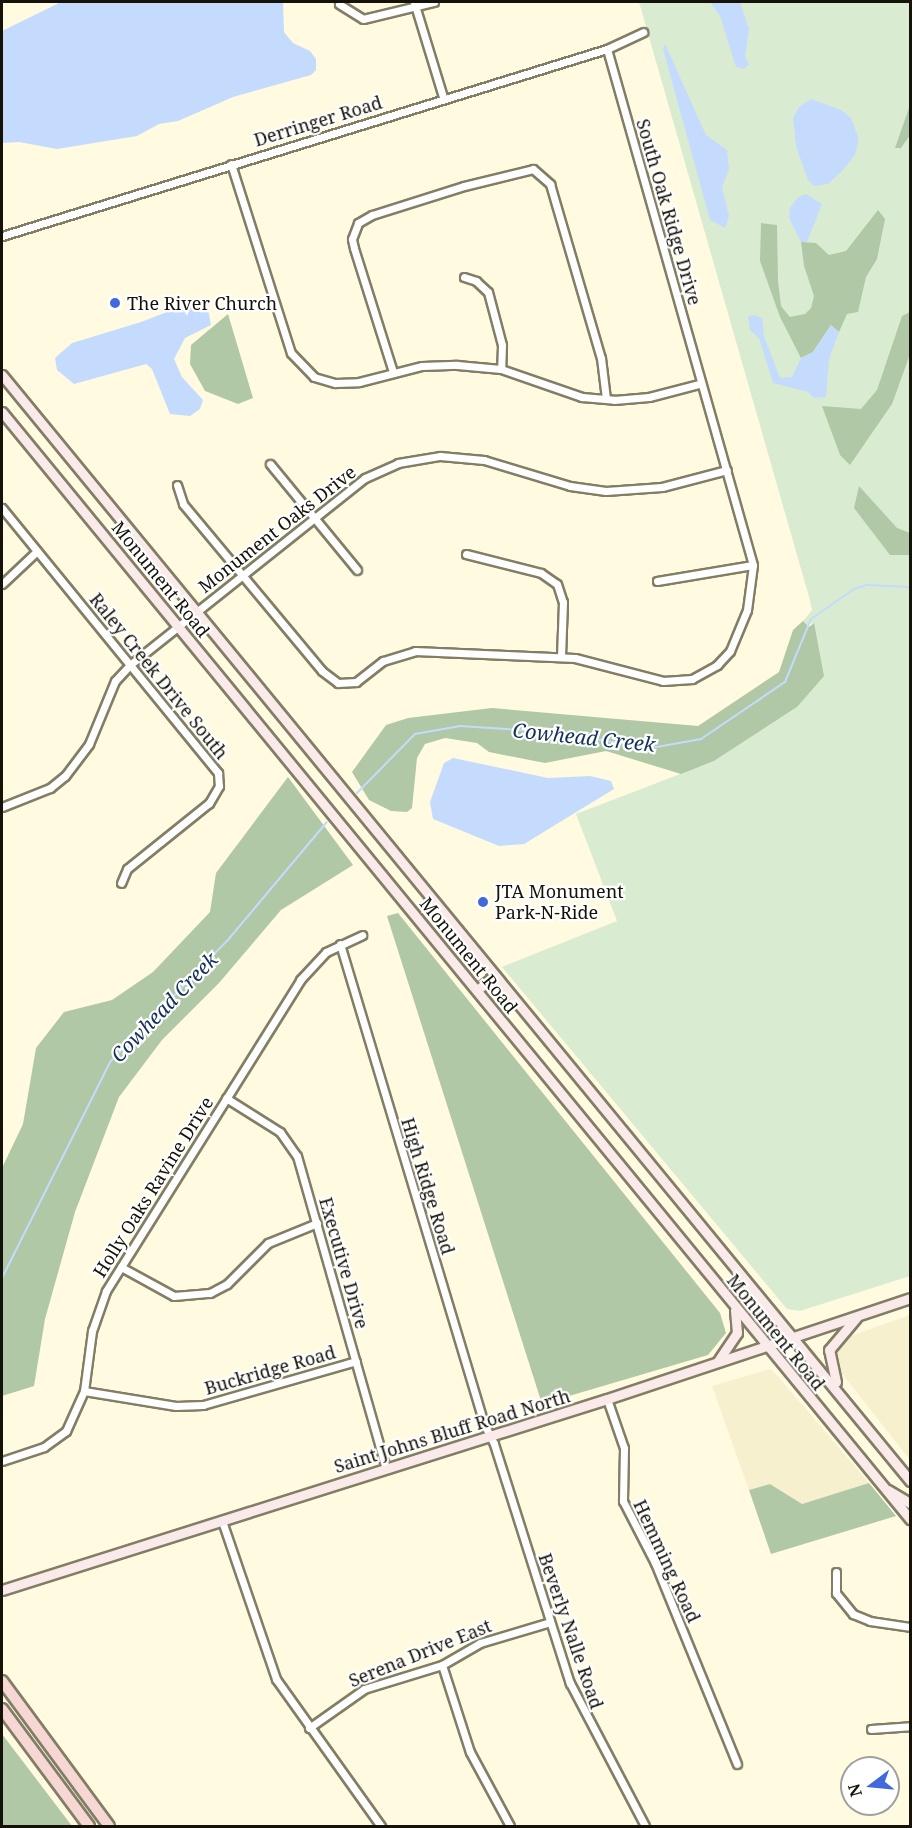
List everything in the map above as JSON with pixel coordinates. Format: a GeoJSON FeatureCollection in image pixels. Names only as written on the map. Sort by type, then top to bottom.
{"type":"FeatureCollection","features":[{"type":"Feature","properties":{"kind":"main road","name":"Monument Road"},"geometry":{"type":"LineString","coordinates":[[2,375],[910,1481]]}},
{"type":"Feature","properties":{"kind":"main road","name":"Monument Road"},"geometry":{"type":"LineString","coordinates":[[2,412],[910,1519]]}},
{"type":"Feature","properties":{"kind":"main road"},"geometry":{"type":"LineString","coordinates":[[477,990],[495,976]]}},
{"type":"Feature","properties":{"kind":"main road","name":"Saint Johns Bluff Road North"},"geometry":{"type":"LineString","coordinates":[[2,1590],[607,1399],[910,1298]]}},
{"type":"Feature","properties":{"kind":"main road"},"geometry":{"type":"LineString","coordinates":[[718,1362],[737,1333],[733,1305]]}},
{"type":"Feature","properties":{"kind":"main road"},"geometry":{"type":"LineString","coordinates":[[840,1393],[830,1370],[829,1350],[839,1334],[860,1315]]}},
{"type":"Feature","properties":{"kind":"main road"},"geometry":{"type":"LineString","coordinates":[[883,1487],[910,1503]]}},
{"type":"Feature","properties":{"kind":"main road"},"geometry":{"type":"LineString","coordinates":[[2,1681],[109,1827]]}},
{"type":"Feature","properties":{"kind":"main road"},"geometry":{"type":"LineString","coordinates":[[2,1708],[89,1827]]}},
{"type":"Feature","properties":{"kind":"street"},"geometry":{"type":"LineString","coordinates":[[339,4],[363,19],[415,4],[434,2]]}},
{"type":"Feature","properties":{"kind":"street"},"geometry":{"type":"LineString","coordinates":[[415,4],[443,97]]}},
{"type":"Feature","properties":{"kind":"street","name":"Derringer Road"},"geometry":{"type":"LineString","coordinates":[[2,236],[443,97],[607,49],[643,32]]}},
{"type":"Feature","properties":{"kind":"street","name":"South Oak Ridge Drive"},"geometry":{"type":"LineString","coordinates":[[607,49],[699,384],[727,470],[753,565]]}},
{"type":"Feature","properties":{"kind":"street"},"geometry":{"type":"LineString","coordinates":[[231,164],[291,353],[307,373],[324,381],[347,383],[422,366],[501,369],[582,397],[606,399],[649,397],[699,384]]}},
{"type":"Feature","properties":{"kind":"street"},"geometry":{"type":"LineString","coordinates":[[393,372],[354,248],[356,228],[372,215],[533,169],[550,183],[601,358],[606,399]]}},
{"type":"Feature","properties":{"kind":"street"},"geometry":{"type":"LineString","coordinates":[[464,277],[488,292],[502,345],[501,369]]}},
{"type":"Feature","properties":{"kind":"street","name":"Monument Oaks Drive"},"geometry":{"type":"LineString","coordinates":[[2,807],[50,788],[79,761],[115,681],[131,664],[313,517],[365,478],[398,464],[440,456],[484,460],[570,486],[606,491],[662,486],[727,470]]}},
{"type":"Feature","properties":{"kind":"street"},"geometry":{"type":"LineString","coordinates":[[270,464],[357,570]]}},
{"type":"Feature","properties":{"kind":"street"},"geometry":{"type":"LineString","coordinates":[[177,485],[183,504],[327,676],[344,684],[356,682],[394,656],[415,651],[561,656],[586,659],[663,681],[703,675],[730,651],[747,610],[753,565],[657,581]]}},
{"type":"Feature","properties":{"kind":"street","name":"Raley Creek Drive South"},"geometry":{"type":"LineString","coordinates":[[2,508],[214,765],[219,786],[209,803],[128,869],[121,883]]}},
{"type":"Feature","properties":{"kind":"street"},"geometry":{"type":"LineString","coordinates":[[2,584],[37,551]]}},
{"type":"Feature","properties":{"kind":"street"},"geometry":{"type":"LineString","coordinates":[[466,555],[542,573],[557,584],[563,602],[561,656]]}},
{"type":"Feature","properties":{"kind":"street","name":"Holly Oaks Ravine Drive"},"geometry":{"type":"LineString","coordinates":[[2,1461],[54,1441],[76,1416],[84,1391],[96,1312],[121,1267],[300,980],[326,952],[362,935]]}},
{"type":"Feature","properties":{"kind":"street","name":"High Ridge Road"},"geometry":{"type":"LineString","coordinates":[[340,944],[484,1424],[491,1435]]}},
{"type":"Feature","properties":{"kind":"street","name":"Executive Drive"},"geometry":{"type":"LineString","coordinates":[[226,1098],[280,1132],[291,1146],[317,1223],[386,1468]]}},
{"type":"Feature","properties":{"kind":"street"},"geometry":{"type":"LineString","coordinates":[[121,1267],[174,1296],[210,1293],[227,1284],[268,1243],[317,1223]]}},
{"type":"Feature","properties":{"kind":"street","name":"Buckridge Road"},"geometry":{"type":"LineString","coordinates":[[84,1391],[176,1406],[203,1405],[356,1361]]}},
{"type":"Feature","properties":{"kind":"street","name":"Hemming Road"},"geometry":{"type":"LineString","coordinates":[[607,1399],[624,1448],[623,1501],[655,1563],[737,1764]]}},
{"type":"Feature","properties":{"kind":"street","name":"Beverly Nalle Road"},"geometry":{"type":"LineString","coordinates":[[491,1435],[578,1703],[645,1827]]}},
{"type":"Feature","properties":{"kind":"street"},"geometry":{"type":"LineString","coordinates":[[222,1521],[267,1660],[309,1728],[381,1827]]}},
{"type":"Feature","properties":{"kind":"street"},"geometry":{"type":"LineString","coordinates":[[836,1572],[836,1593],[853,1614],[870,1621],[910,1627]]}},
{"type":"Feature","properties":{"kind":"street","name":"Serena Drive East"},"geometry":{"type":"LineString","coordinates":[[309,1728],[364,1689],[442,1665],[480,1643],[550,1622]]}},
{"type":"Feature","properties":{"kind":"street"},"geometry":{"type":"LineString","coordinates":[[442,1665],[470,1752],[510,1827]]}},
{"type":"Feature","properties":{"kind":"street"},"geometry":{"type":"LineString","coordinates":[[871,1729],[910,1726]]}},
{"type":"Feature","properties":{"kind":"shaded area"},"geometry":{"type":"Polygon","coordinates":[[[910,1315],[910,1460],[839,1370],[835,1356],[845,1338],[910,1315]]]}},
{"type":"Feature","properties":{"kind":"shaded area"},"geometry":{"type":"Polygon","coordinates":[[[770,1369],[869,1483],[802,1504],[770,1484],[749,1490],[712,1386],[770,1369]]]}},
{"type":"Feature","properties":{"kind":"green space"},"geometry":{"type":"Polygon","coordinates":[[[639,2],[910,2],[910,1276],[800,1311],[787,1309],[502,967],[617,921],[576,814],[714,761],[797,707],[813,623],[804,626],[803,621],[812,610],[809,597],[639,2]]]}},
{"type":"Feature","properties":{"kind":"green space"},"geometry":{"type":"Polygon","coordinates":[[[910,105],[910,135],[901,148],[895,148],[910,105]]]}},
{"type":"Feature","properties":{"kind":"green space"},"geometry":{"type":"Polygon","coordinates":[[[878,210],[885,219],[877,259],[866,277],[858,312],[847,314],[839,332],[831,325],[813,352],[801,358],[780,317],[760,261],[761,223],[777,225],[781,306],[790,317],[805,314],[811,308],[814,296],[804,266],[801,242],[816,243],[829,255],[846,251],[878,210]]]}},
{"type":"Feature","properties":{"kind":"green space"},"geometry":{"type":"Polygon","coordinates":[[[910,312],[909,357],[892,404],[850,465],[840,455],[822,406],[861,409],[877,390],[902,316],[910,312]]]}},
{"type":"Feature","properties":{"kind":"green space"},"geometry":{"type":"Polygon","coordinates":[[[228,314],[253,398],[238,404],[205,391],[190,364],[191,345],[228,314]]]}},
{"type":"Feature","properties":{"kind":"green space"},"geometry":{"type":"Polygon","coordinates":[[[859,486],[897,528],[910,533],[910,555],[890,555],[854,508],[859,486]]]}},
{"type":"Feature","properties":{"kind":"green space"},"geometry":{"type":"Polygon","coordinates":[[[803,621],[809,627],[814,623],[824,676],[797,707],[714,761],[681,774],[606,751],[545,763],[489,752],[477,743],[445,738],[425,744],[417,758],[412,808],[407,812],[391,811],[369,800],[352,772],[386,725],[408,718],[492,708],[698,726],[779,672],[793,630],[803,621]]]}},
{"type":"Feature","properties":{"kind":"green space"},"geometry":{"type":"Polygon","coordinates":[[[288,777],[353,865],[281,910],[219,983],[162,1040],[119,1097],[75,1212],[45,1319],[34,1386],[2,1396],[2,1168],[23,1124],[36,1048],[64,1012],[112,1000],[153,972],[210,912],[216,873],[288,777]]]}},
{"type":"Feature","properties":{"kind":"green space"},"geometry":{"type":"Polygon","coordinates":[[[398,913],[720,1313],[726,1333],[708,1355],[542,1404],[387,916],[398,913]]]}},
{"type":"Feature","properties":{"kind":"green space"},"geometry":{"type":"Polygon","coordinates":[[[869,1483],[896,1516],[771,1554],[749,1490],[770,1484],[802,1504],[869,1483]]]}},
{"type":"Feature","properties":{"kind":"green space"},"geometry":{"type":"Polygon","coordinates":[[[2,1734],[72,1826],[2,1826],[2,1734]]]}},
{"type":"Feature","properties":{"kind":"water"},"geometry":{"type":"Polygon","coordinates":[[[61,2],[283,2],[284,32],[293,43],[310,51],[316,59],[316,70],[311,75],[233,97],[178,121],[159,124],[137,136],[57,149],[19,142],[2,143],[2,31],[61,2]]]}},
{"type":"Feature","properties":{"kind":"water"},"geometry":{"type":"Polygon","coordinates":[[[710,2],[740,2],[749,29],[745,56],[749,64],[744,69],[736,67],[720,16],[710,2]]]}},
{"type":"Feature","properties":{"kind":"water"},"geometry":{"type":"Polygon","coordinates":[[[665,44],[706,135],[727,150],[729,169],[722,187],[729,216],[725,228],[710,220],[663,49],[665,44]]]}},
{"type":"Feature","properties":{"kind":"water"},"geometry":{"type":"Polygon","coordinates":[[[811,99],[841,110],[851,118],[859,139],[855,155],[842,171],[828,184],[814,186],[808,180],[796,146],[793,118],[799,107],[811,99]]]}},
{"type":"Feature","properties":{"kind":"water"},"geometry":{"type":"Polygon","coordinates":[[[806,194],[822,204],[807,242],[801,242],[789,218],[790,208],[798,197],[806,194]]]}},
{"type":"Feature","properties":{"kind":"water"},"geometry":{"type":"Polygon","coordinates":[[[206,299],[211,325],[185,338],[174,359],[182,377],[203,400],[200,409],[190,416],[170,414],[152,369],[146,364],[74,384],[57,370],[55,358],[72,343],[141,322],[206,299]]]}},
{"type":"Feature","properties":{"kind":"water"},"geometry":{"type":"Polygon","coordinates":[[[754,315],[762,318],[764,336],[780,378],[792,377],[801,358],[813,352],[831,325],[839,332],[829,359],[826,397],[814,398],[808,392],[773,383],[759,338],[750,330],[748,316],[754,315]]]}},
{"type":"Feature","properties":{"kind":"water"},"geometry":{"type":"Polygon","coordinates":[[[453,758],[548,778],[590,776],[611,781],[614,789],[524,844],[499,846],[433,819],[430,802],[444,763],[453,758]]]}},
{"type":"Feature","properties":{"kind":"waterway","name":"Cowhead Creek"},"geometry":{"type":"LineString","coordinates":[[357,793],[415,734],[460,726],[550,732],[651,748],[701,739],[785,682],[811,619],[854,589],[867,585],[910,587]]}},
{"type":"Feature","properties":{"kind":"waterway","name":"Cowhead Creek"},"geometry":{"type":"LineString","coordinates":[[2,1278],[110,1062],[227,941],[327,822]]}},
{"type":"Feature","properties":{"kind":"place","name":"The River Church"},"geometry":{"type":"Point","coordinates":[115,303]}},
{"type":"Feature","properties":{"kind":"place","name":"JTA Monument Park-N-Ride"},"geometry":{"type":"Point","coordinates":[483,902]}}]}
